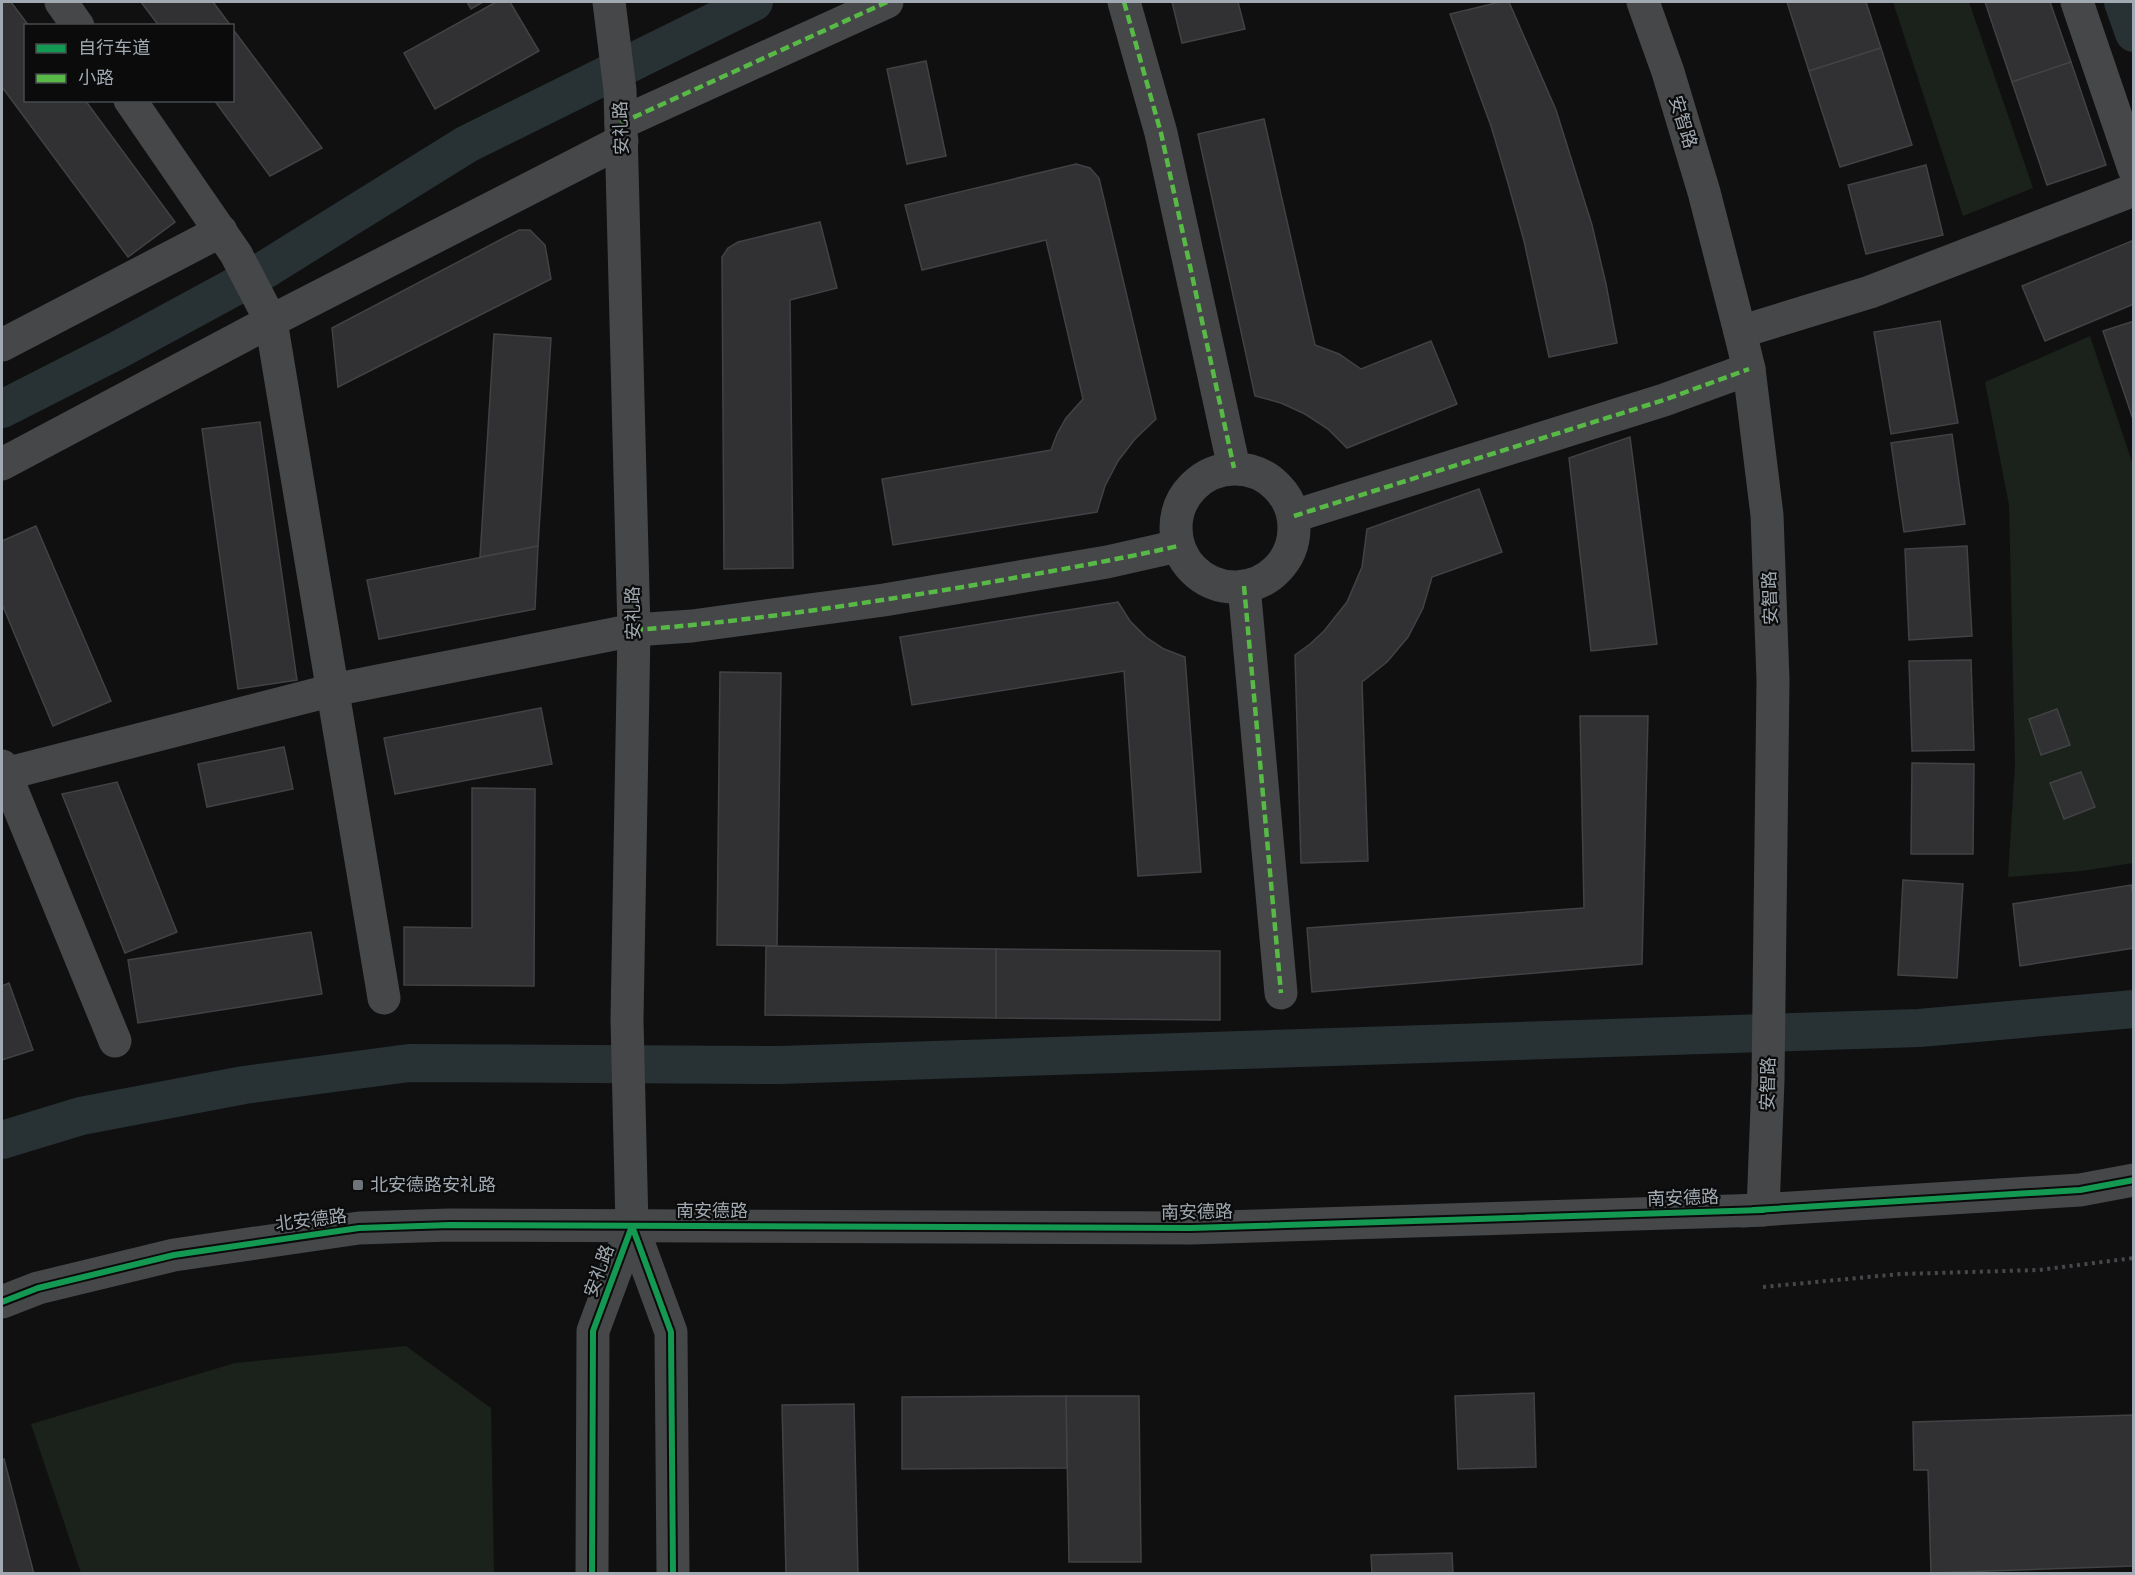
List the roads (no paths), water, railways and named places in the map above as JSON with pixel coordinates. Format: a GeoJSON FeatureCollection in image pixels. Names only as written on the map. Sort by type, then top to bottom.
{"type":"FeatureCollection","features":[{"type":"Feature","properties":{"kind":"street"},"geometry":{"type":"LineString","coordinates":[[62,2],[77,24]]}},
{"type":"Feature","properties":{"kind":"street","name":"安礼路"},"geometry":{"type":"LineString","coordinates":[[609,2],[620,90],[622,132],[634,630],[627,1020],[632,1226],[671,1332],[673,1574]]}},
{"type":"Feature","properties":{"kind":"street"},"geometry":{"type":"LineString","coordinates":[[2,464],[267,313],[622,132],[887,2]]}},
{"type":"Feature","properties":{"kind":"street"},"geometry":{"type":"LineString","coordinates":[[1124,2],[1161,133],[1234,468]]}},
{"type":"Feature","properties":{"kind":"street","name":"安智路"},"geometry":{"type":"LineString","coordinates":[[1643,2],[1668,72],[1700,181],[1749,369],[1768,527],[1773,680],[1768,1080],[1763,1210]]}},
{"type":"Feature","properties":{"kind":"street"},"geometry":{"type":"LineString","coordinates":[[2077,2],[2133,169]]}},
{"type":"Feature","properties":{"kind":"street"},"geometry":{"type":"LineString","coordinates":[[131,102],[229,242],[267,313],[384,998]]}},
{"type":"Feature","properties":{"kind":"street"},"geometry":{"type":"LineString","coordinates":[[1740,332],[1870,292],[2133,190]]}},
{"type":"Feature","properties":{"kind":"street"},"geometry":{"type":"LineString","coordinates":[[2,345],[229,242]]}},
{"type":"Feature","properties":{"kind":"street"},"geometry":{"type":"LineString","coordinates":[[1294,516],[1642,407],[1749,369]]}},
{"type":"Feature","properties":{"kind":"street"},"geometry":{"type":"LineString","coordinates":[[1234,468],[1260,474],[1282,491],[1294,516],[1291,552],[1268,580],[1233,588],[1199,576],[1178,546],[1176,519],[1186,494],[1207,476],[1234,468]]}},
{"type":"Feature","properties":{"kind":"street"},"geometry":{"type":"LineString","coordinates":[[115,1041],[3,770],[333,690],[634,630],[692,626],[884,600],[1107,562],[1178,546]]}},
{"type":"Feature","properties":{"kind":"street"},"geometry":{"type":"LineString","coordinates":[[1244,586],[1281,993]]}},
{"type":"Feature","properties":{"kind":"street","name":"南安德路"},"geometry":{"type":"LineString","coordinates":[[632,1226],[1763,1210],[2080,1190],[2133,1180]]}},
{"type":"Feature","properties":{"kind":"street","name":"北安德路"},"geometry":{"type":"LineString","coordinates":[[2,1302],[38,1288],[174,1255],[338,1231],[450,1225],[632,1226]]}},
{"type":"Feature","properties":{"kind":"street","name":"安礼路"},"geometry":{"type":"LineString","coordinates":[[592,1574],[592,1331],[632,1226]]}},
{"type":"Feature","properties":{"kind":"waterway"},"geometry":{"type":"LineString","coordinates":[[2,409],[118,350],[258,274],[467,144],[754,2]]}},
{"type":"Feature","properties":{"kind":"waterway"},"geometry":{"type":"LineString","coordinates":[[2123,2],[2134,33]]}},
{"type":"Feature","properties":{"kind":"waterway"},"geometry":{"type":"LineString","coordinates":[[2,1140],[81,1116],[244,1085],[409,1063],[779,1065],[1919,1028],[2134,1009]]}},
{"type":"Feature","properties":{"kind":"place","name":"北安德路安礼路"},"geometry":{"type":"Point","coordinates":[358,1185]}}]}
